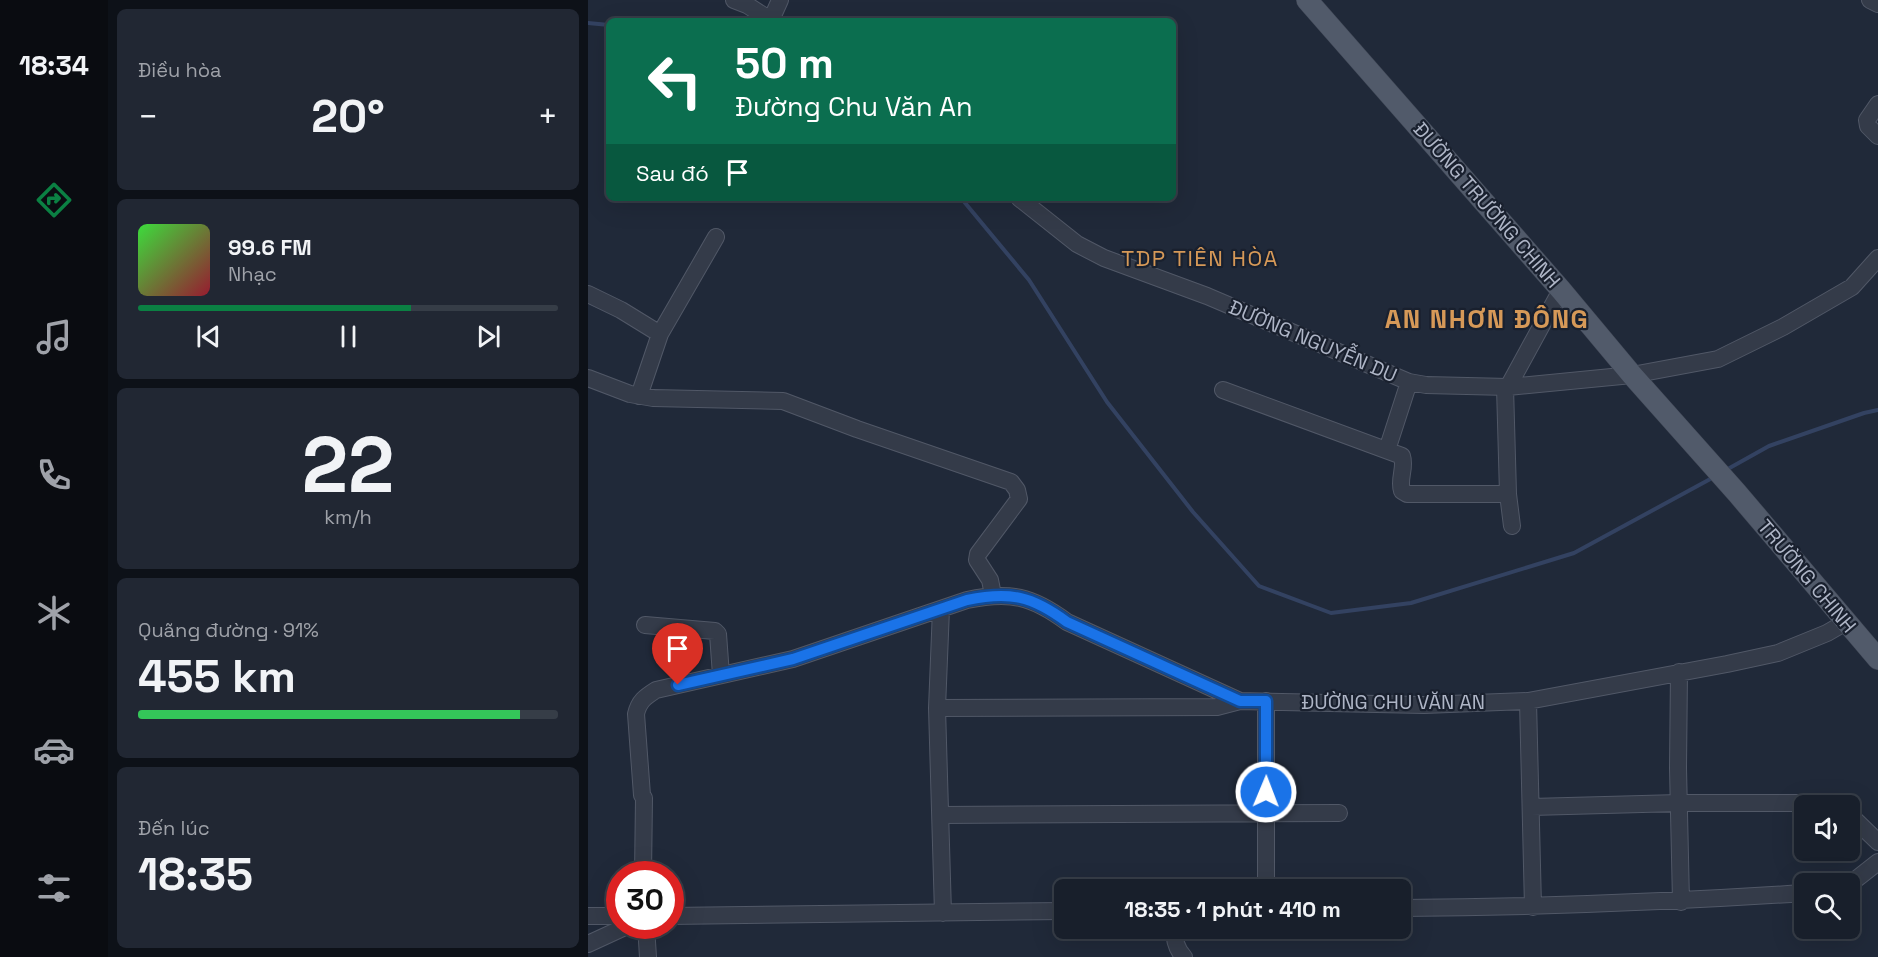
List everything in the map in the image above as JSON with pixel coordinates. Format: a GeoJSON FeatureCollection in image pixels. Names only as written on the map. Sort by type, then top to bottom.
{"type":"FeatureCollection","features":[{"type":"Feature","properties":{"kind":"main road","name":"ĐƯỜNG TRƯỜNG CHINH"},"geometry":{"type":"LineString","coordinates":[[1307,0],[1737,493]]}},
{"type":"Feature","properties":{"kind":"main road","name":"TRƯỜNG CHINH"},"geometry":{"type":"LineString","coordinates":[[1737,493],[1878,659]]}},
{"type":"Feature","properties":{"kind":"street"},"geometry":{"type":"LineString","coordinates":[[734,0],[767,18]]}},
{"type":"Feature","properties":{"kind":"street"},"geometry":{"type":"LineString","coordinates":[[773,18],[780,0]]}},
{"type":"Feature","properties":{"kind":"street"},"geometry":{"type":"LineString","coordinates":[[1870,0],[1878,3]]}},
{"type":"Feature","properties":{"kind":"street"},"geometry":{"type":"LineString","coordinates":[[1878,104],[1867,120],[1868,126],[1878,136]]}},
{"type":"Feature","properties":{"kind":"street","name":"ĐƯỜNG NGUYỄN DU"},"geometry":{"type":"LineString","coordinates":[[1023,201],[1077,244],[1104,258],[1207,296],[1409,382],[1426,385],[1506,387],[1632,375],[1718,359],[1783,327],[1852,287],[1878,258]]}},
{"type":"Feature","properties":{"kind":"street"},"geometry":{"type":"LineString","coordinates":[[639,396],[660,334],[717,237]]}},
{"type":"Feature","properties":{"kind":"street"},"geometry":{"type":"LineString","coordinates":[[1512,526],[1508,494],[1506,387],[1561,290]]}},
{"type":"Feature","properties":{"kind":"street"},"geometry":{"type":"LineString","coordinates":[[588,294],[621,310],[660,334]]}},
{"type":"Feature","properties":{"kind":"street"},"geometry":{"type":"LineString","coordinates":[[588,378],[630,394],[653,398],[783,400],[857,429],[1011,482],[1017,490],[1019,499],[978,554],[976,560],[990,580],[993,595]]}},
{"type":"Feature","properties":{"kind":"street"},"geometry":{"type":"LineString","coordinates":[[1388,450],[1409,382]]}},
{"type":"Feature","properties":{"kind":"street"},"geometry":{"type":"LineString","coordinates":[[1223,390],[1402,456],[1404,462],[1400,485],[1402,491],[1407,494],[1508,494]]}},
{"type":"Feature","properties":{"kind":"street","name":"ĐƯỜNG CHU VĂN AN"},"geometry":{"type":"LineString","coordinates":[[644,861],[644,798],[636,714],[638,704],[646,696],[656,690],[793,659],[967,600],[993,595],[1010,595],[1032,602],[1051,610],[1067,622],[1240,701],[1424,705],[1528,700],[1778,653],[1827,633],[1846,622]]}},
{"type":"Feature","properties":{"kind":"street"},"geometry":{"type":"LineString","coordinates":[[941,609],[937,708],[943,913]]}},
{"type":"Feature","properties":{"kind":"street"},"geometry":{"type":"LineString","coordinates":[[645,625],[718,633],[721,675]]}},
{"type":"Feature","properties":{"kind":"street"},"geometry":{"type":"LineString","coordinates":[[1679,672],[1681,902]]}},
{"type":"Feature","properties":{"kind":"street"},"geometry":{"type":"LineString","coordinates":[[1528,700],[1533,908]]}},
{"type":"Feature","properties":{"kind":"street"},"geometry":{"type":"LineString","coordinates":[[937,708],[1217,707],[1240,701]]}},
{"type":"Feature","properties":{"kind":"street"},"geometry":{"type":"LineString","coordinates":[[1266,701],[1266,879]]}},
{"type":"Feature","properties":{"kind":"street"},"geometry":{"type":"LineString","coordinates":[[1531,807],[1679,802],[1794,803]]}},
{"type":"Feature","properties":{"kind":"street"},"geometry":{"type":"LineString","coordinates":[[940,815],[1339,813]]}},
{"type":"Feature","properties":{"kind":"street"},"geometry":{"type":"LineString","coordinates":[[1860,825],[1878,842]]}},
{"type":"Feature","properties":{"kind":"street"},"geometry":{"type":"LineString","coordinates":[[1860,876],[1878,862]]}},
{"type":"Feature","properties":{"kind":"street"},"geometry":{"type":"LineString","coordinates":[[1411,908],[1533,908],[1681,902],[1794,894]]}},
{"type":"Feature","properties":{"kind":"street"},"geometry":{"type":"LineString","coordinates":[[684,916],[1054,911]]}},
{"type":"Feature","properties":{"kind":"street"},"geometry":{"type":"LineString","coordinates":[[588,916],[606,916]]}},
{"type":"Feature","properties":{"kind":"street"},"geometry":{"type":"LineString","coordinates":[[588,944],[606,936]]}},
{"type":"Feature","properties":{"kind":"street"},"geometry":{"type":"LineString","coordinates":[[647,939],[648,957]]}},
{"type":"Feature","properties":{"kind":"street"},"geometry":{"type":"LineString","coordinates":[[1174,939],[1179,952],[1184,957]]}},
{"type":"Feature","properties":{"kind":"waterway"},"geometry":{"type":"LineString","coordinates":[[588,23],[606,25]]}},
{"type":"Feature","properties":{"kind":"waterway"},"geometry":{"type":"LineString","coordinates":[[963,201],[1029,280],[1107,402],[1193,512],[1259,586],[1331,613],[1411,603],[1574,553],[1714,477]]}},
{"type":"Feature","properties":{"kind":"waterway"},"geometry":{"type":"LineString","coordinates":[[1726,470],[1769,446],[1878,410]]}},
{"type":"Feature","properties":{"kind":"district","name":"TDP TIÊN HÒA"},"geometry":{"type":"Point","coordinates":[1200,258]}},
{"type":"Feature","properties":{"kind":"district","name":"AN NHƠN ĐÔNG"},"geometry":{"type":"Point","coordinates":[1487,319]}},
{"type":"Feature","properties":{"kind":"route"},"geometry":{"type":"LineString","coordinates":[[678,685],[793,659],[967,600],[993,595],[1010,595],[1051,610],[1067,622],[1240,701],[1266,701],[1266,792]]}}]}
